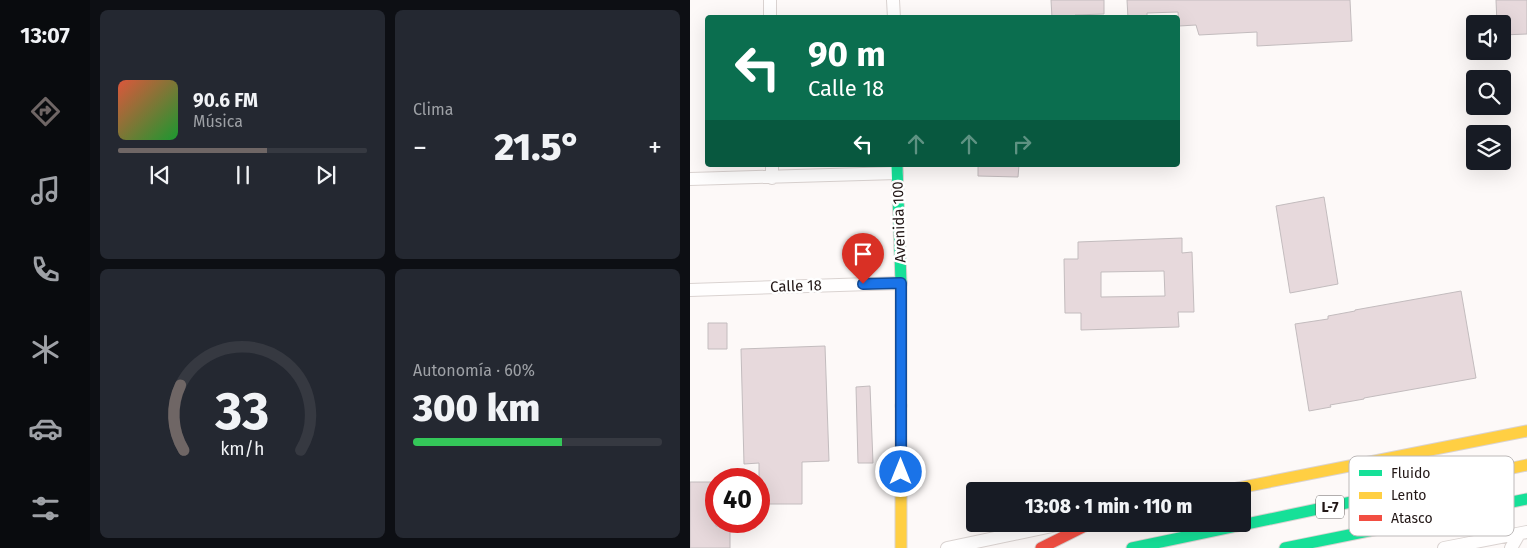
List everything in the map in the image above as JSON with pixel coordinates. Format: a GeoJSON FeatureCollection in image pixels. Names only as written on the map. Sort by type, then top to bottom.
{"type":"FeatureCollection","features":[{"type":"Feature","properties":{"kind":"main road","name":"Avenida 100"},"geometry":{"type":"LineString","coordinates":[[897,169],[901,283],[901,548]]}},
{"type":"Feature","properties":{"kind":"main road","name":"L-7"},"geometry":{"type":"LineString","coordinates":[[1400,456],[1527,431]]}},
{"type":"Feature","properties":{"kind":"main road","name":"L-7"},"geometry":{"type":"LineString","coordinates":[[1514,468],[1527,465]]}},
{"type":"Feature","properties":{"kind":"main road","name":"L-7"},"geometry":{"type":"LineString","coordinates":[[1251,485],[1349,466]]}},
{"type":"Feature","properties":{"kind":"main road","name":"L-7"},"geometry":{"type":"LineString","coordinates":[[1514,502],[1527,499]]}},
{"type":"Feature","properties":{"kind":"main road","name":"L-7"},"geometry":{"type":"LineString","coordinates":[[1132,548],[1349,502]]}},
{"type":"Feature","properties":{"kind":"main road"},"geometry":{"type":"LineString","coordinates":[[1041,548],[1073,532]]}},
{"type":"Feature","properties":{"kind":"main road","name":"L-7"},"geometry":{"type":"LineString","coordinates":[[1285,548],[1349,535]]}},
{"type":"Feature","properties":{"kind":"street"},"geometry":{"type":"LineString","coordinates":[[770,0],[770,15]]}},
{"type":"Feature","properties":{"kind":"street"},"geometry":{"type":"LineString","coordinates":[[893,0],[894,15]]}},
{"type":"Feature","properties":{"kind":"street"},"geometry":{"type":"LineString","coordinates":[[690,179],[772,171],[897,169]]}},
{"type":"Feature","properties":{"kind":"street","name":"Calle 18"},"geometry":{"type":"LineString","coordinates":[[690,290],[901,283]]}},
{"type":"Feature","properties":{"kind":"street"},"geometry":{"type":"LineString","coordinates":[[947,548],[1024,532]]}},
{"type":"Feature","properties":{"kind":"street"},"geometry":{"type":"LineString","coordinates":[[1511,548],[1523,533]]}},
{"type":"Feature","properties":{"kind":"street"},"geometry":{"type":"LineString","coordinates":[[1444,548],[1507,536]]}},
{"type":"Feature","properties":{"kind":"building"},"geometry":{"type":"Polygon","coordinates":[[[1051,0],[1104,0],[1104,14],[1052,15],[1051,0]]]}},
{"type":"Feature","properties":{"kind":"building"},"geometry":{"type":"Polygon","coordinates":[[[1127,0],[1350,0],[1352,41],[1257,46],[1257,32],[1199,35],[1196,25],[1180,26],[1180,15],[1178,12],[1128,15],[1127,0]]]}},
{"type":"Feature","properties":{"kind":"building"},"geometry":{"type":"Polygon","coordinates":[[[1496,0],[1527,0],[1527,34],[1511,35],[1511,15],[1497,15],[1496,0]]]}},
{"type":"Feature","properties":{"kind":"building"},"geometry":{"type":"Polygon","coordinates":[[[978,167],[1019,167],[1018,177],[978,176],[978,167]]]}},
{"type":"Feature","properties":{"kind":"building"},"geometry":{"type":"Polygon","coordinates":[[[1324,197],[1338,284],[1290,293],[1276,206],[1324,197]]]}},
{"type":"Feature","properties":{"kind":"building"},"geometry":{"type":"Polygon","coordinates":[[[1182,238],[1182,253],[1192,252],[1194,312],[1178,312],[1179,327],[1081,330],[1081,313],[1065,313],[1064,259],[1078,259],[1078,242],[1182,238]],[[1164,271],[1101,272],[1101,297],[1165,296],[1164,271]]]}},
{"type":"Feature","properties":{"kind":"building"},"geometry":{"type":"Polygon","coordinates":[[[1461,291],[1476,378],[1364,398],[1309,411],[1295,324],[1328,319],[1328,316],[1355,310],[1461,291]]]}},
{"type":"Feature","properties":{"kind":"building"},"geometry":{"type":"Polygon","coordinates":[[[708,323],[727,323],[727,349],[708,349],[708,323]]]}},
{"type":"Feature","properties":{"kind":"building"},"geometry":{"type":"Polygon","coordinates":[[[825,346],[829,461],[802,462],[802,504],[770,504],[770,468],[759,468],[759,463],[744,464],[741,349],[825,346]]]}},
{"type":"Feature","properties":{"kind":"building"},"geometry":{"type":"Polygon","coordinates":[[[870,386],[873,463],[858,463],[856,387],[870,386]]]}},
{"type":"Feature","properties":{"kind":"building"},"geometry":{"type":"Polygon","coordinates":[[[690,482],[705,482],[705,533],[730,533],[730,548],[690,548],[690,482]]]}},
{"type":"Feature","properties":{"kind":"traffic: fast"},"geometry":{"type":"LineString","coordinates":[[897,167],[901,283],[901,406]]}},
{"type":"Feature","properties":{"kind":"traffic: fast"},"geometry":{"type":"LineString","coordinates":[[1514,502],[1527,499]]}},
{"type":"Feature","properties":{"kind":"traffic: fast"},"geometry":{"type":"LineString","coordinates":[[1132,548],[1349,502]]}},
{"type":"Feature","properties":{"kind":"traffic: fast"},"geometry":{"type":"LineString","coordinates":[[1285,548],[1349,535]]}},
{"type":"Feature","properties":{"kind":"traffic: slow"},"geometry":{"type":"LineString","coordinates":[[901,406],[901,548]]}},
{"type":"Feature","properties":{"kind":"traffic: slow"},"geometry":{"type":"LineString","coordinates":[[1400,456],[1527,431]]}},
{"type":"Feature","properties":{"kind":"traffic: slow"},"geometry":{"type":"LineString","coordinates":[[1514,468],[1527,465]]}},
{"type":"Feature","properties":{"kind":"traffic: slow"},"geometry":{"type":"LineString","coordinates":[[1251,485],[1349,466]]}},
{"type":"Feature","properties":{"kind":"traffic: jam"},"geometry":{"type":"LineString","coordinates":[[1041,548],[1073,532]]}},
{"type":"Feature","properties":{"kind":"route"},"geometry":{"type":"LineString","coordinates":[[863,284],[901,283],[901,472]]}}]}
